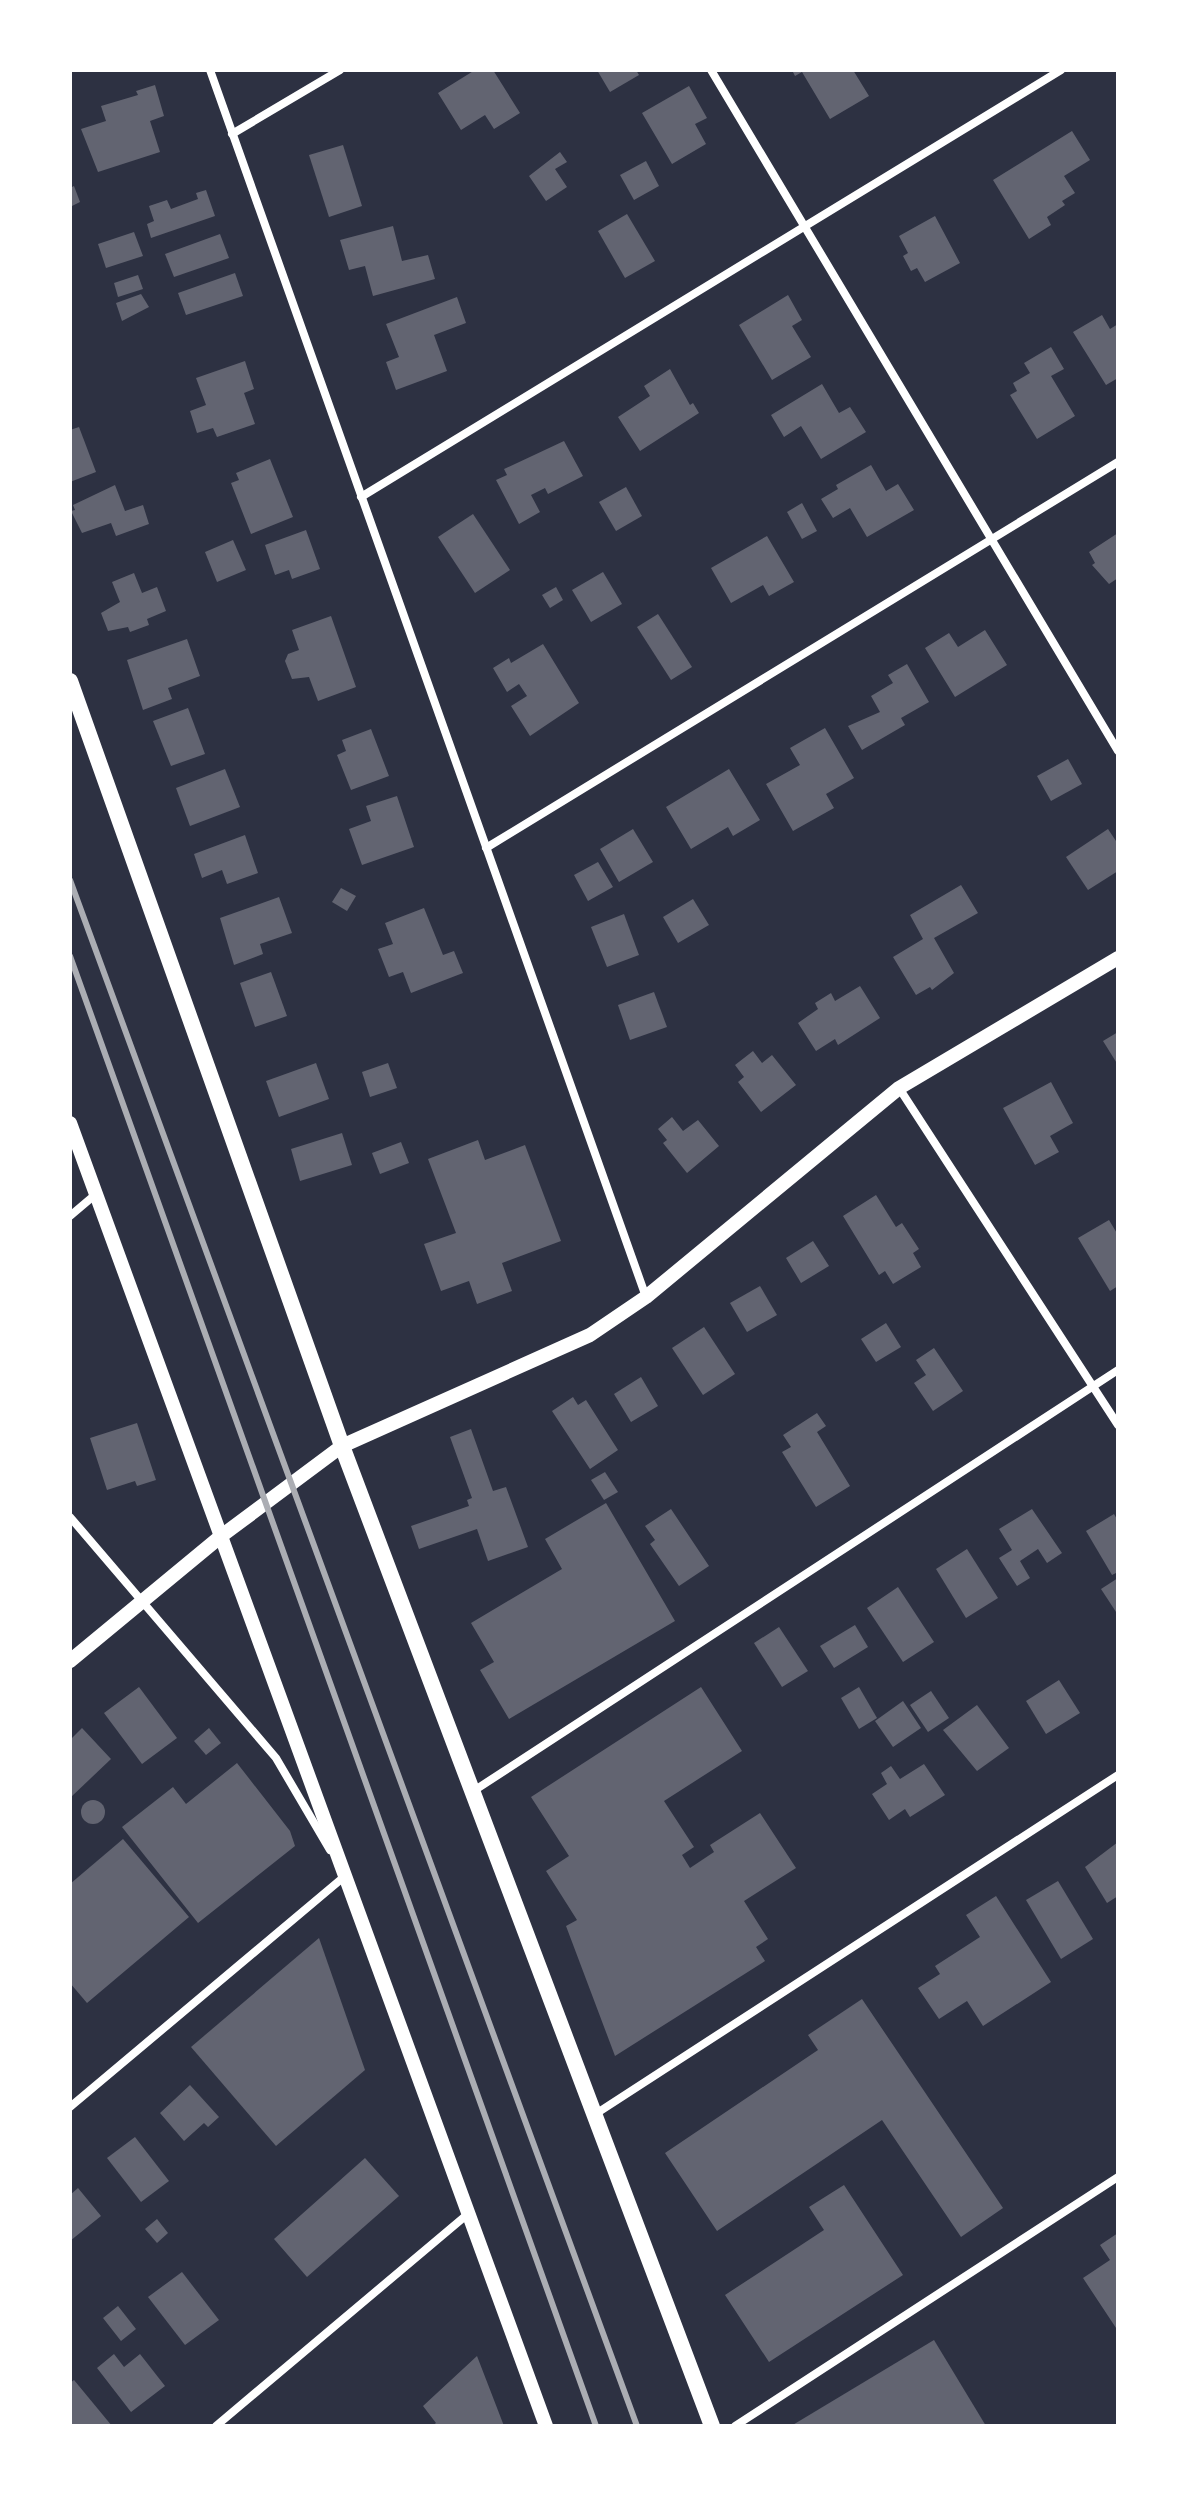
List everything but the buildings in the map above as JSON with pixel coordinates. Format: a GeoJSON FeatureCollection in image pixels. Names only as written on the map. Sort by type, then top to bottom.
{"type":"FeatureCollection","features":[{"type":"Feature","properties":{"kind":"main road"},"geometry":{"type":"LineString","coordinates":[[70,681],[342,1446],[712,2426]]}},
{"type":"Feature","properties":{"kind":"street"},"geometry":{"type":"LineString","coordinates":[[210,70],[646,1297]]}},
{"type":"Feature","properties":{"kind":"street"},"geometry":{"type":"LineString","coordinates":[[232,134],[340,70]]}},
{"type":"Feature","properties":{"kind":"street"},"geometry":{"type":"LineString","coordinates":[[711,70],[1118,751]]}},
{"type":"Feature","properties":{"kind":"street"},"geometry":{"type":"LineString","coordinates":[[361,497],[803,224],[1061,70]]}},
{"type":"Feature","properties":{"kind":"street"},"geometry":{"type":"LineString","coordinates":[[486,848],[1118,462]]}},
{"type":"Feature","properties":{"kind":"street"},"geometry":{"type":"LineString","coordinates":[[70,1661],[220,1537],[342,1446],[590,1335],[646,1297],[899,1088],[1118,958]]}},
{"type":"Feature","properties":{"kind":"street"},"geometry":{"type":"LineString","coordinates":[[899,1088],[1118,1425]]}},
{"type":"Feature","properties":{"kind":"street"},"geometry":{"type":"LineString","coordinates":[[70,1123],[546,2426]]}},
{"type":"Feature","properties":{"kind":"street"},"geometry":{"type":"LineString","coordinates":[[70,1216],[96,1194]]}},
{"type":"Feature","properties":{"kind":"street"},"geometry":{"type":"LineString","coordinates":[[471,1792],[1118,1370]]}},
{"type":"Feature","properties":{"kind":"street"},"geometry":{"type":"LineString","coordinates":[[70,1517],[276,1758],[345,1876]]}},
{"type":"Feature","properties":{"kind":"street"},"geometry":{"type":"LineString","coordinates":[[594,2115],[1118,1775]]}},
{"type":"Feature","properties":{"kind":"street"},"geometry":{"type":"LineString","coordinates":[[70,2107],[345,1876]]}},
{"type":"Feature","properties":{"kind":"street"},"geometry":{"type":"LineString","coordinates":[[735,2426],[1118,2177]]}},
{"type":"Feature","properties":{"kind":"street"},"geometry":{"type":"LineString","coordinates":[[216,2426],[469,2213]]}},
{"type":"Feature","properties":{"kind":"railway"},"geometry":{"type":"LineString","coordinates":[[70,880],[637,2426]]}},
{"type":"Feature","properties":{"kind":"railway"},"geometry":{"type":"LineString","coordinates":[[70,956],[596,2426]]}}]}
